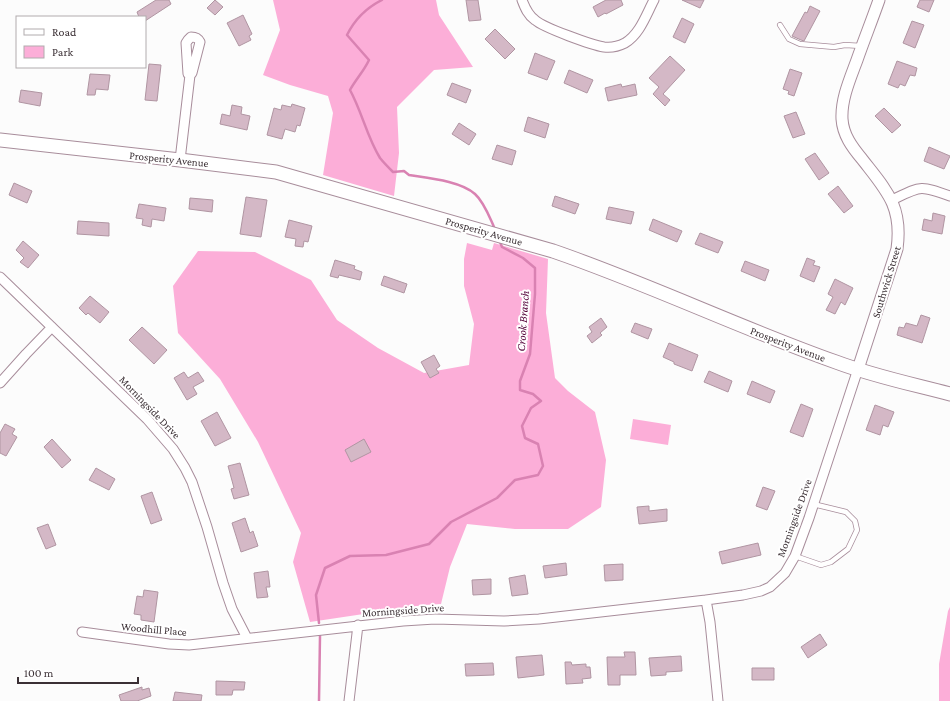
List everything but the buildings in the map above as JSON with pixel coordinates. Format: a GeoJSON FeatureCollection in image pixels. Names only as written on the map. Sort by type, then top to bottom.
{"type":"FeatureCollection","features":[{"type":"Feature","properties":{"kind":"main road","name":"Prosperity Avenue"},"geometry":{"type":"LineString","coordinates":[[0,140],[276,172],[553,251],[591,264],[756,332],[837,363],[950,394]]}},
{"type":"Feature","properties":{"kind":"street"},"geometry":{"type":"LineString","coordinates":[[522,0],[530,16],[537,22],[598,46],[606,47],[624,43],[632,38],[654,0]]}},
{"type":"Feature","properties":{"kind":"street","name":"Southwick Street"},"geometry":{"type":"LineString","coordinates":[[858,370],[897,249],[899,236],[899,224],[892,200],[886,190],[853,148],[843,128],[842,106],[845,94],[879,0]]}},
{"type":"Feature","properties":{"kind":"street"},"geometry":{"type":"LineString","coordinates":[[180,160],[190,75]]}},
{"type":"Feature","properties":{"kind":"street"},"geometry":{"type":"LineString","coordinates":[[892,200],[915,188],[922,187],[950,196]]}},
{"type":"Feature","properties":{"kind":"street","name":"Morningside Drive"},"geometry":{"type":"LineString","coordinates":[[0,277],[148,419],[173,449],[186,468],[207,527],[225,590],[232,609],[247,638],[382,622],[435,619],[539,619],[706,600],[761,591],[770,587],[786,573],[795,556],[858,370]]}},
{"type":"Feature","properties":{"kind":"street"},"geometry":{"type":"LineString","coordinates":[[0,383],[52,327]]}},
{"type":"Feature","properties":{"kind":"street"},"geometry":{"type":"LineString","coordinates":[[706,600],[710,622],[718,701]]}},
{"type":"Feature","properties":{"kind":"street"},"geometry":{"type":"LineString","coordinates":[[349,701],[358,626]]}},
{"type":"Feature","properties":{"kind":"street","name":"Woodhill Place"},"geometry":{"type":"LineString","coordinates":[[82,632],[169,644],[189,645],[247,638]]}},
{"type":"Feature","properties":{"kind":"lane"},"geometry":{"type":"LineString","coordinates":[[780,25],[789,39],[800,44],[834,47],[844,45],[862,46]]}},
{"type":"Feature","properties":{"kind":"lane"},"geometry":{"type":"LineString","coordinates":[[795,556],[821,565],[831,562],[848,549],[857,530],[854,521],[846,512],[813,504]]}},
{"type":"Feature","properties":{"kind":"green space"},"geometry":{"type":"Polygon","coordinates":[[[273,0],[436,0],[439,15],[473,67],[434,70],[397,107],[399,153],[394,196],[323,175],[333,113],[328,96],[290,85],[263,75],[280,30],[273,0]]]}},
{"type":"Feature","properties":{"kind":"green space"},"geometry":{"type":"Polygon","coordinates":[[[467,243],[492,250],[494,243],[548,259],[546,313],[555,378],[568,391],[595,412],[606,460],[601,507],[568,529],[515,529],[467,524],[450,567],[441,604],[424,605],[310,622],[293,562],[301,533],[258,442],[220,379],[178,333],[173,286],[198,251],[255,252],[311,280],[337,320],[378,348],[424,373],[469,365],[474,324],[464,286],[464,259],[467,243]]]}},
{"type":"Feature","properties":{"kind":"green space"},"geometry":{"type":"Polygon","coordinates":[[[633,419],[671,425],[668,445],[630,439],[633,419]]]}},
{"type":"Feature","properties":{"kind":"green space"},"geometry":{"type":"Polygon","coordinates":[[[950,607],[950,701],[939,701],[939,664],[948,611],[950,607]]]}},
{"type":"Feature","properties":{"kind":"waterway","name":"Crook Branch"},"geometry":{"type":"LineString","coordinates":[[382,0],[362,14],[347,35],[369,60],[350,90],[375,150],[393,172],[404,171],[409,175],[453,183],[469,190],[481,201],[494,227]]}},
{"type":"Feature","properties":{"kind":"waterway","name":"Crook Branch"},"geometry":{"type":"LineString","coordinates":[[319,623],[316,595],[325,568],[350,556],[386,555],[429,544],[451,522],[497,498],[515,480],[538,475],[543,466],[538,444],[525,438],[522,426],[531,408],[541,401],[533,394],[520,390],[520,381],[530,354],[535,294],[535,268],[523,258],[502,247],[500,242]]}},
{"type":"Feature","properties":{"kind":"waterway","name":"Crook Branch"},"geometry":{"type":"LineString","coordinates":[[319,701],[320,636]]}}]}
